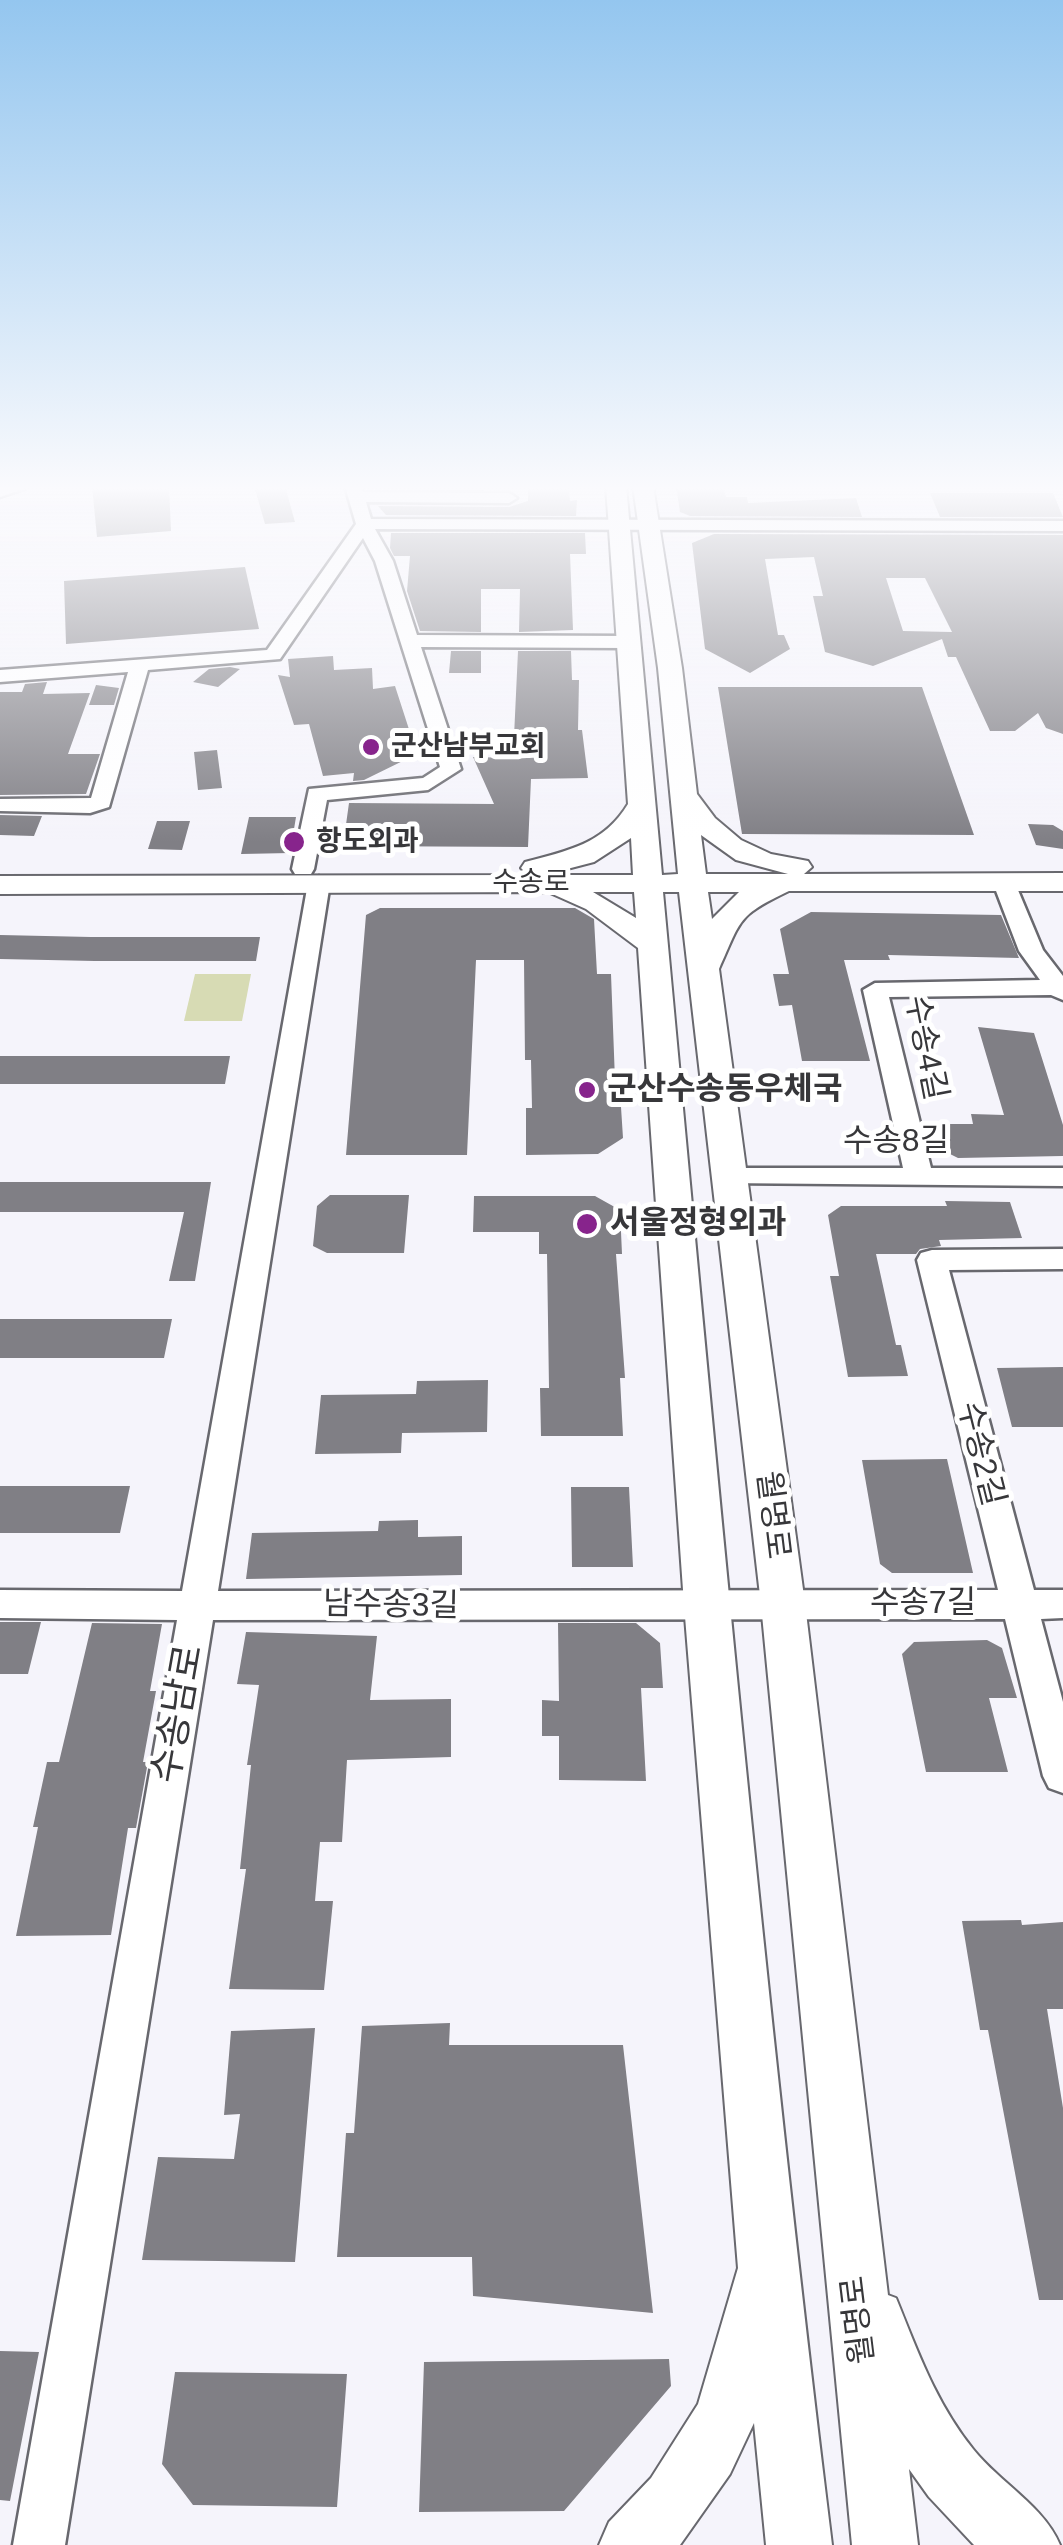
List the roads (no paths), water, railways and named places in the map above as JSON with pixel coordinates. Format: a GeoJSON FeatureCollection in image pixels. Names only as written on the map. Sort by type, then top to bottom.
{"type":"FeatureCollection","features":[{"type":"Feature","properties":{"kind":"street"},"geometry":{"type":"LineString","coordinates":[[0,676],[273,655],[310,605]]}},
{"type":"Feature","properties":{"kind":"street"},"geometry":{"type":"LineString","coordinates":[[397,605],[410,641],[627,642]]}},
{"type":"Feature","properties":{"kind":"street","name":"월명로"},"geometry":{"type":"LineString","coordinates":[[624,605],[642,803],[705,973],[783,1604],[885,2545]]}},
{"type":"Feature","properties":{"kind":"street","name":"월명로"},"geometry":{"type":"LineString","coordinates":[[660,605],[683,794],[651,943],[706,1604],[798,2545]]}},
{"type":"Feature","properties":{"kind":"street","name":"수송남로"},"geometry":{"type":"LineString","coordinates":[[38,2545],[198,1604],[311,876],[316,794],[428,784],[451,769],[410,641]]}},
{"type":"Feature","properties":{"kind":"street"},"geometry":{"type":"LineString","coordinates":[[0,806],[90,807],[101,802],[140,664]]}},
{"type":"Feature","properties":{"kind":"street"},"geometry":{"type":"LineString","coordinates":[[683,794],[708,830],[733,850],[816,876]]}},
{"type":"Feature","properties":{"kind":"street"},"geometry":{"type":"LineString","coordinates":[[529,876],[606,848],[631,825],[642,803]]}},
{"type":"Feature","properties":{"kind":"street","name":"수송로"},"geometry":{"type":"LineString","coordinates":[[816,876],[1063,868]]}},
{"type":"Feature","properties":{"kind":"street","name":"수송로"},"geometry":{"type":"LineString","coordinates":[[0,871],[311,876],[816,876],[1063,882]]}},
{"type":"Feature","properties":{"kind":"street","name":"수송로"},"geometry":{"type":"LineString","coordinates":[[0,885],[311,876]]}},
{"type":"Feature","properties":{"kind":"street"},"geometry":{"type":"LineString","coordinates":[[529,876],[596,904],[651,943]]}},
{"type":"Feature","properties":{"kind":"street"},"geometry":{"type":"LineString","coordinates":[[705,973],[718,929],[740,904],[764,890],[816,876]]}},
{"type":"Feature","properties":{"kind":"street"},"geometry":{"type":"LineString","coordinates":[[1004,882],[1031,952],[1062,990]]}},
{"type":"Feature","properties":{"kind":"street"},"geometry":{"type":"LineString","coordinates":[[1031,952],[1063,950]]}},
{"type":"Feature","properties":{"kind":"street","name":"수송4길"},"geometry":{"type":"LineString","coordinates":[[920,1177],[875,990],[1062,990]]}},
{"type":"Feature","properties":{"kind":"street","name":"수송8길"},"geometry":{"type":"LineString","coordinates":[[730,1177],[1063,1178]]}},
{"type":"Feature","properties":{"kind":"street","name":"수송2길"},"geometry":{"type":"LineString","coordinates":[[1063,1259],[932,1260],[1063,1776]]}},
{"type":"Feature","properties":{"kind":"street","name":"남수송3길"},"geometry":{"type":"LineString","coordinates":[[0,1604],[783,1604]]}},
{"type":"Feature","properties":{"kind":"street","name":"수송7길"},"geometry":{"type":"LineString","coordinates":[[783,1604],[1063,1604]]}},
{"type":"Feature","properties":{"kind":"street"},"geometry":{"type":"LineString","coordinates":[[848,2228],[879,2335],[900,2388],[942,2464],[1007,2531],[1027,2545]]}},
{"type":"Feature","properties":{"kind":"street"},"geometry":{"type":"LineString","coordinates":[[632,2545],[648,2534],[701,2466],[721,2429],[741,2380],[766,2242]]}},
{"type":"Feature","properties":{"kind":"place","name":"군산남부교회"},"geometry":{"type":"Point","coordinates":[371,747]}},
{"type":"Feature","properties":{"kind":"place","name":"항도외과"},"geometry":{"type":"Point","coordinates":[294,842]}},
{"type":"Feature","properties":{"kind":"place","name":"군산수송동우체국"},"geometry":{"type":"Point","coordinates":[587,1090]}},
{"type":"Feature","properties":{"kind":"place","name":"서울정형외과"},"geometry":{"type":"Point","coordinates":[587,1224]}}]}
